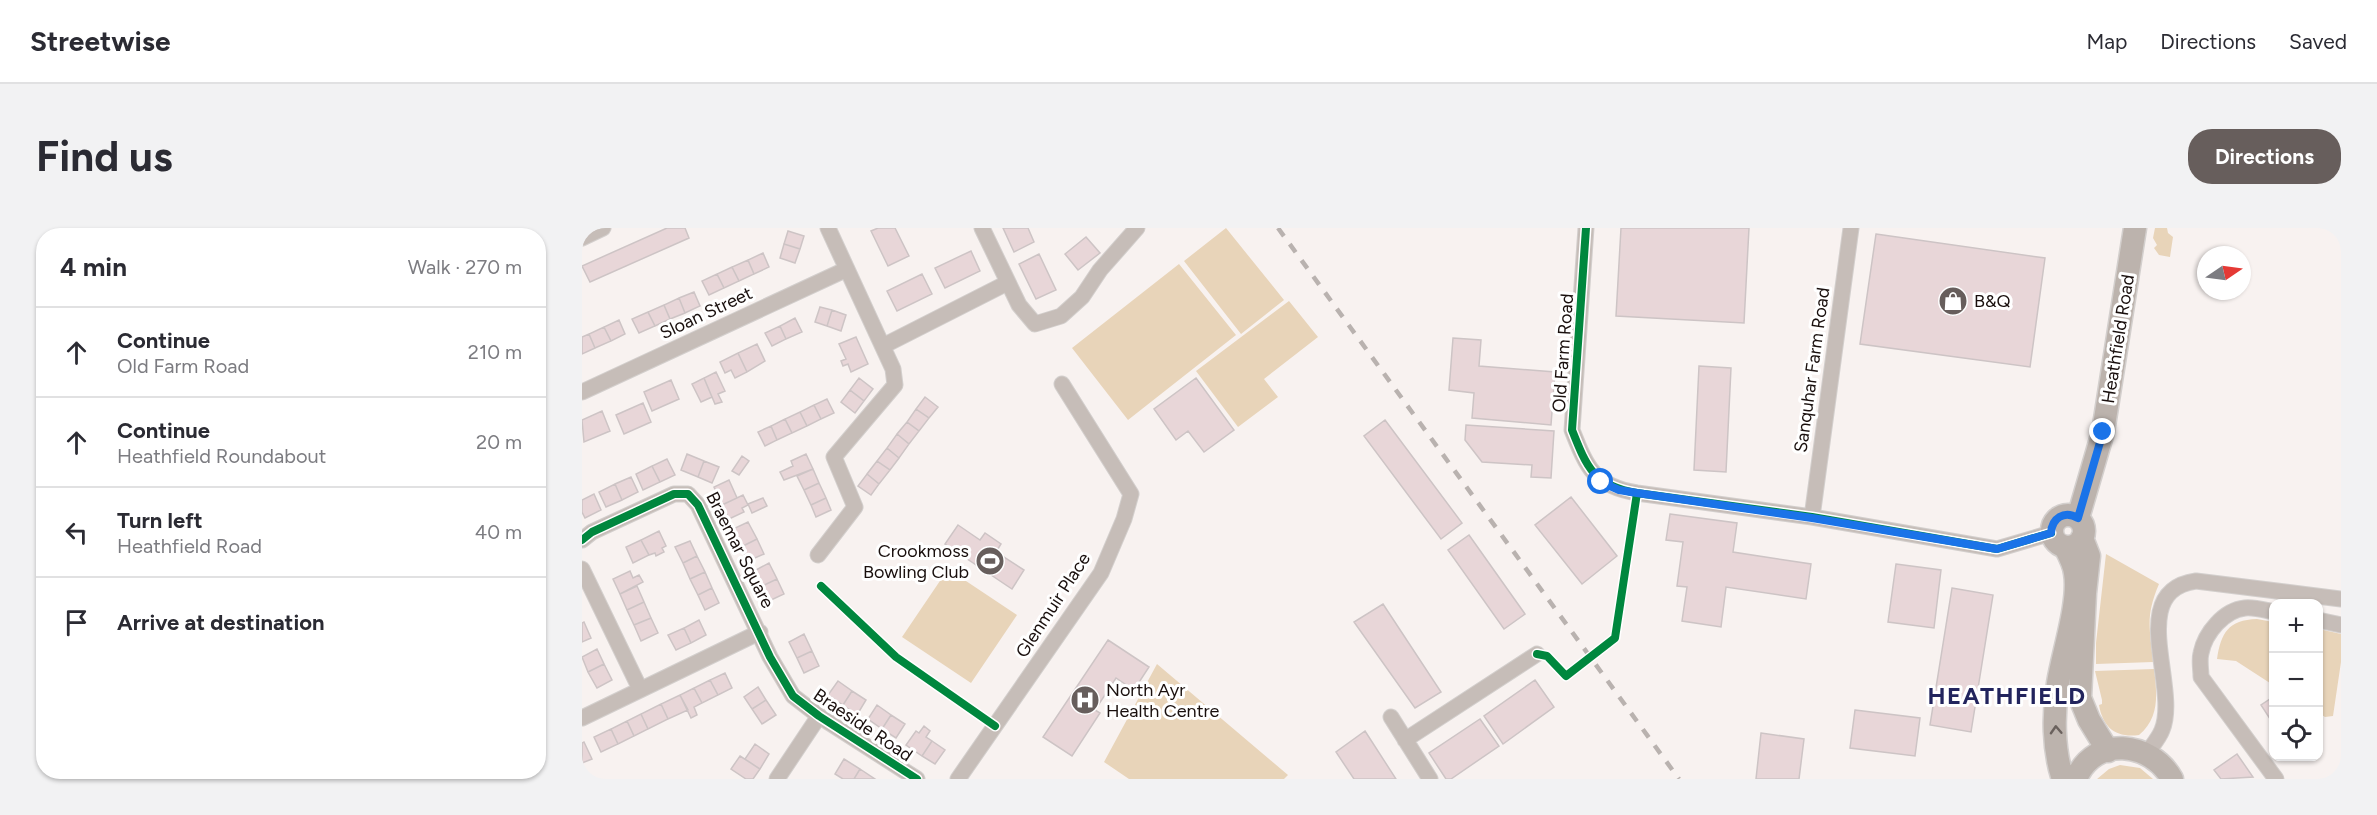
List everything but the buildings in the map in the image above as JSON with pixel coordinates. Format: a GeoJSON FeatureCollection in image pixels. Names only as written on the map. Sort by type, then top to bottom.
{"type":"FeatureCollection","features":[{"type":"Feature","properties":{"kind":"main road","name":"Heathfield Road"},"geometry":{"type":"LineString","coordinates":[[2108,751],[2089,720],[2080,698],[2089,556],[2069,534],[2103,432],[2135,228]]}},
{"type":"Feature","properties":{"kind":"main road"},"geometry":{"type":"LineString","coordinates":[[2063,779],[2057,749],[2055,700],[2069,633],[2076,580],[2069,534]]}},
{"type":"Feature","properties":{"kind":"main road"},"geometry":{"type":"LineString","coordinates":[[2076,779],[2086,763],[2100,753],[2116,748],[2133,748],[2147,753],[2164,767],[2172,779]]}},
{"type":"Feature","properties":{"kind":"street"},"geometry":{"type":"LineString","coordinates":[[582,238],[603,228]]}},
{"type":"Feature","properties":{"kind":"street"},"geometry":{"type":"LineString","coordinates":[[818,555],[855,507],[834,457],[895,385],[893,369],[828,228]]}},
{"type":"Feature","properties":{"kind":"street"},"geometry":{"type":"LineString","coordinates":[[982,228],[1019,305],[1035,324],[1061,316],[1082,297],[1100,270],[1137,228]]}},
{"type":"Feature","properties":{"kind":"street","name":"Old Farm Road"},"geometry":{"type":"LineString","coordinates":[[1586,228],[1572,430],[1583,458],[1601,482],[1619,490],[1812,518],[1997,549],[2069,534]]}},
{"type":"Feature","properties":{"kind":"street","name":"Sanquhar Farm Road"},"geometry":{"type":"LineString","coordinates":[[1812,518],[1851,228]]}},
{"type":"Feature","properties":{"kind":"street","name":"Sloan Street"},"geometry":{"type":"LineString","coordinates":[[582,392],[847,269]]}},
{"type":"Feature","properties":{"kind":"street"},"geometry":{"type":"LineString","coordinates":[[883,346],[1007,283]]}},
{"type":"Feature","properties":{"kind":"street","name":"Glenmuir Place"},"geometry":{"type":"LineString","coordinates":[[958,779],[1101,573],[1124,519],[1131,494],[1062,384]]}},
{"type":"Feature","properties":{"kind":"street","name":"Braemar Square"},"geometry":{"type":"LineString","coordinates":[[582,540],[592,532],[674,494],[688,494],[698,505],[760,632]]}},
{"type":"Feature","properties":{"kind":"street"},"geometry":{"type":"LineString","coordinates":[[582,568],[640,689]]}},
{"type":"Feature","properties":{"kind":"street"},"geometry":{"type":"LineString","coordinates":[[2147,753],[2163,729],[2166,711],[2158,630],[2160,609],[2165,597],[2172,590],[2184,583],[2196,581],[2341,599]]}},
{"type":"Feature","properties":{"kind":"street"},"geometry":{"type":"LineString","coordinates":[[2269,611],[2246,608],[2234,611],[2222,618],[2201,652],[2200,663],[2201,677],[2277,779]]}},
{"type":"Feature","properties":{"kind":"street"},"geometry":{"type":"LineString","coordinates":[[2323,621],[2341,625]]}},
{"type":"Feature","properties":{"kind":"street"},"geometry":{"type":"LineString","coordinates":[[582,718],[760,632]]}},
{"type":"Feature","properties":{"kind":"street","name":"Braeside Road"},"geometry":{"type":"LineString","coordinates":[[760,632],[775,666],[793,696],[819,716],[917,779]]}},
{"type":"Feature","properties":{"kind":"street"},"geometry":{"type":"LineString","coordinates":[[1406,740],[1537,654]]}},
{"type":"Feature","properties":{"kind":"street","name":"Braeside Road"},"geometry":{"type":"LineString","coordinates":[[777,779],[819,716]]}},
{"type":"Feature","properties":{"kind":"street"},"geometry":{"type":"LineString","coordinates":[[1391,717],[1430,779]]}},
{"type":"Feature","properties":{"kind":"shaded area"},"geometry":{"type":"Polygon","coordinates":[[[1226,228],[1284,300],[1241,334],[1184,261],[1226,228]]]}},
{"type":"Feature","properties":{"kind":"shaded area"},"geometry":{"type":"Polygon","coordinates":[[[2155,228],[2167,228],[2168,233],[2173,237],[2170,257],[2159,255],[2154,248],[2157,245],[2153,238],[2155,228]]]}},
{"type":"Feature","properties":{"kind":"shaded area"},"geometry":{"type":"Polygon","coordinates":[[[1179,264],[1236,335],[1128,420],[1072,348],[1179,264]]]}},
{"type":"Feature","properties":{"kind":"shaded area"},"geometry":{"type":"Polygon","coordinates":[[[1289,301],[1318,337],[1264,379],[1278,397],[1238,427],[1196,371],[1289,301]]]}},
{"type":"Feature","properties":{"kind":"shaded area"},"geometry":{"type":"Polygon","coordinates":[[[2106,554],[2159,584],[2150,614],[2153,662],[2096,664],[2096,643],[2106,554]]]}},
{"type":"Feature","properties":{"kind":"shaded area"},"geometry":{"type":"Polygon","coordinates":[[[948,569],[1017,615],[971,683],[902,637],[948,569]]]}},
{"type":"Feature","properties":{"kind":"shaded area"},"geometry":{"type":"Polygon","coordinates":[[[2247,620],[2269,621],[2269,682],[2236,661],[2217,659],[2224,635],[2233,625],[2247,620]]]}},
{"type":"Feature","properties":{"kind":"shaded area"},"geometry":{"type":"Polygon","coordinates":[[[2323,630],[2341,634],[2341,662],[2333,716],[2323,716],[2323,630]]]}},
{"type":"Feature","properties":{"kind":"shaded area"},"geometry":{"type":"Polygon","coordinates":[[[1157,664],[1288,775],[1284,779],[1129,779],[1104,762],[1157,664]]]}},
{"type":"Feature","properties":{"kind":"shaded area"},"geometry":{"type":"Polygon","coordinates":[[[2154,669],[2156,705],[2151,721],[2139,735],[2124,735],[2112,730],[2101,713],[2099,705],[2102,704],[2102,700],[2095,671],[2154,669]]]}},
{"type":"Feature","properties":{"kind":"shaded area"},"geometry":{"type":"Polygon","coordinates":[[[2120,765],[2140,768],[2153,779],[2097,779],[2109,769],[2120,765]]]}},
{"type":"Feature","properties":{"kind":"railway"},"geometry":{"type":"LineString","coordinates":[[1278,228],[1679,779]]}},
{"type":"Feature","properties":{"kind":"cycle path"},"geometry":{"type":"LineString","coordinates":[[1586,228],[1572,430],[1582,455],[1601,480],[1622,490],[1637,493],[1812,517],[1997,549],[2051,533]]}},
{"type":"Feature","properties":{"kind":"cycle path"},"geometry":{"type":"LineString","coordinates":[[1537,654],[1547,656],[1566,676],[1615,638],[1637,493]]}},
{"type":"Feature","properties":{"kind":"cycle path"},"geometry":{"type":"LineString","coordinates":[[582,540],[592,532],[674,494],[688,494],[698,505],[770,657],[793,696],[819,716],[917,779]]}},
{"type":"Feature","properties":{"kind":"cycle path"},"geometry":{"type":"LineString","coordinates":[[821,586],[896,657],[995,726]]}},
{"type":"Feature","properties":{"kind":"place","name":"B&Q"},"geometry":{"type":"Point","coordinates":[1953,301]}},
{"type":"Feature","properties":{"kind":"place","name":"Crookmoss Bowling Club"},"geometry":{"type":"Point","coordinates":[990,561]}},
{"type":"Feature","properties":{"kind":"place","name":"North Ayr Health Centre"},"geometry":{"type":"Point","coordinates":[1085,700]}},
{"type":"Feature","properties":{"kind":"district","name":"HEATHFIELD"},"geometry":{"type":"Point","coordinates":[2007,696]}},
{"type":"Feature","properties":{"kind":"route"},"geometry":{"type":"LineString","coordinates":[[1601,482],[1619,490],[1812,518],[1997,549],[2051,533],[2054,522],[2062,515],[2073,515],[2078,518],[2103,432]]}}]}
